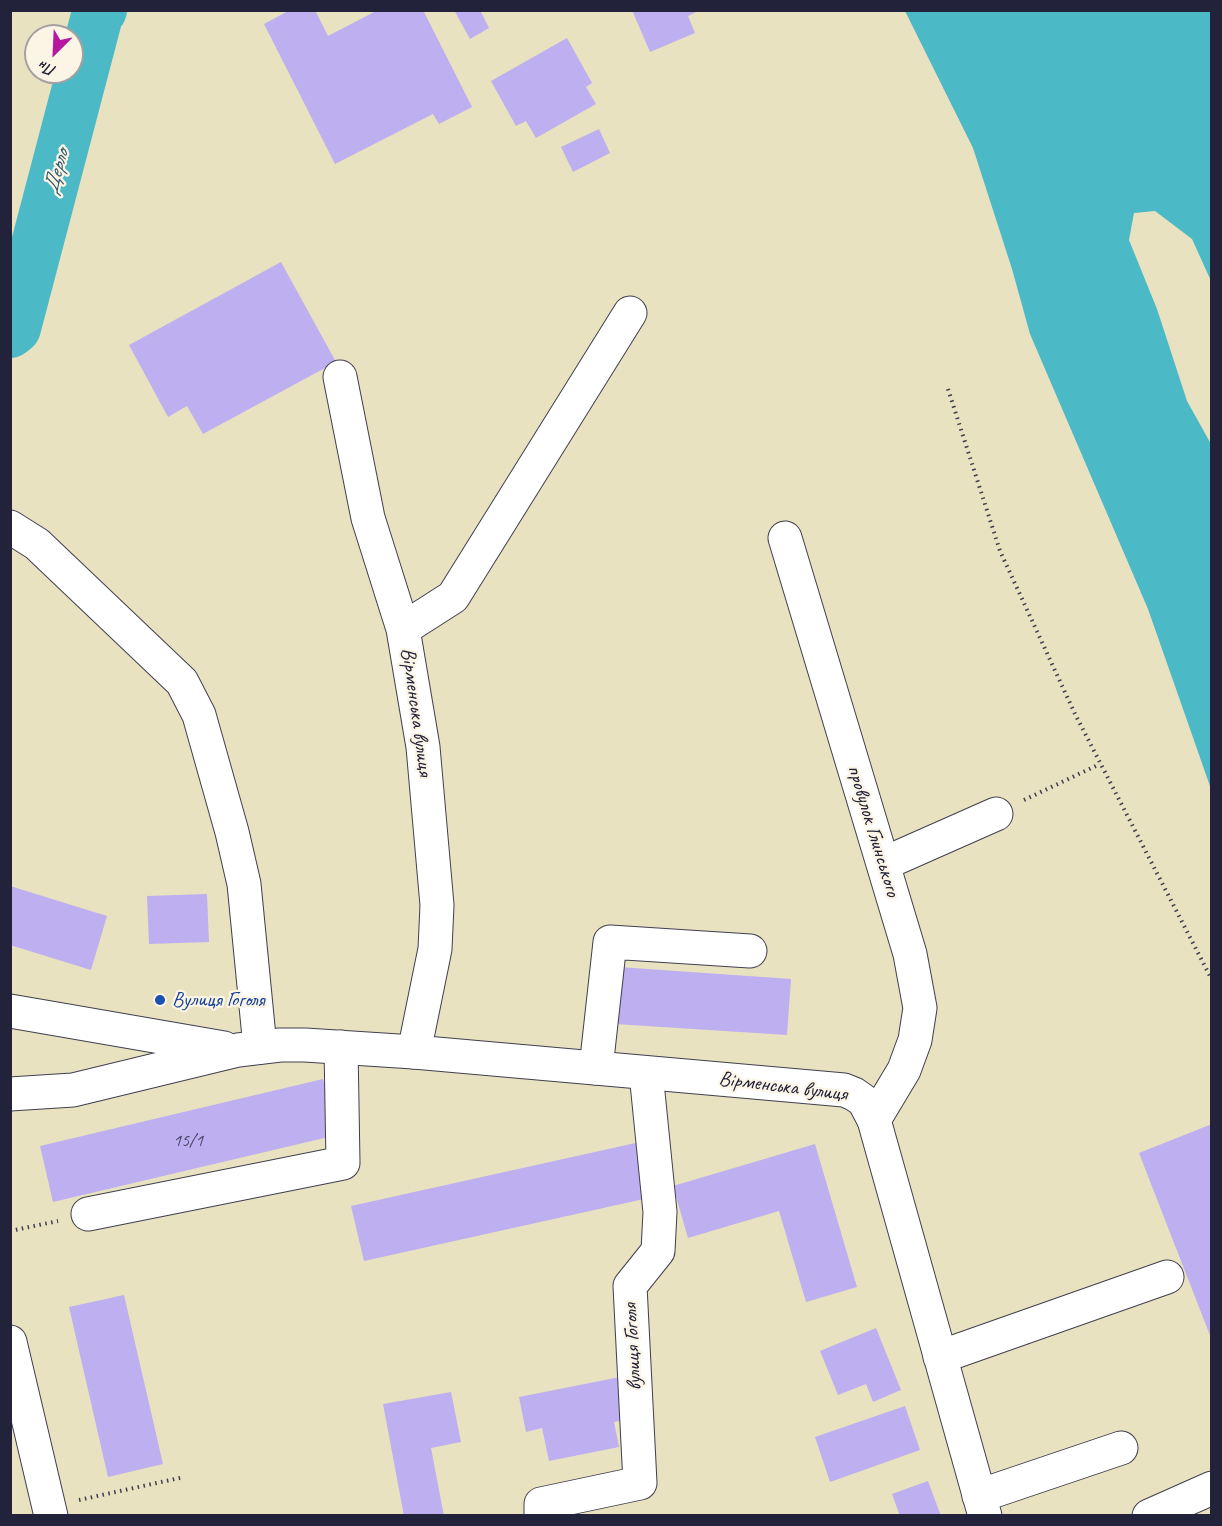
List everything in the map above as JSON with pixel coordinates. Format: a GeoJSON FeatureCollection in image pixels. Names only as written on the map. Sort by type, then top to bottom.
{"type":"FeatureCollection","features":[{"type":"Feature","properties":{"kind":"street"},"geometry":{"type":"LineString","coordinates":[[403,629],[453,597],[630,314]]}},
{"type":"Feature","properties":{"kind":"street","name":"Вірменська вулиця"},"geometry":{"type":"LineString","coordinates":[[340,377],[368,518],[403,629],[423,747],[437,905],[435,949],[414,1052]]}},
{"type":"Feature","properties":{"kind":"street"},"geometry":{"type":"LineString","coordinates":[[10,527],[37,544],[175,675],[182,682],[199,715],[244,884],[249,1049]]}},
{"type":"Feature","properties":{"kind":"street","name":"провулок Глинського"},"geometry":{"type":"LineString","coordinates":[[785,538],[910,954],[920,1008],[915,1040],[904,1070],[874,1120]]}},
{"type":"Feature","properties":{"kind":"street"},"geometry":{"type":"LineString","coordinates":[[883,864],[996,814]]}},
{"type":"Feature","properties":{"kind":"street"},"geometry":{"type":"LineString","coordinates":[[596,1068],[610,942],[750,951]]}},
{"type":"Feature","properties":{"kind":"street","name":"Вірменська вулиця"},"geometry":{"type":"LineString","coordinates":[[10,1011],[249,1049]]}},
{"type":"Feature","properties":{"kind":"street","name":"Вірменська вулиця"},"geometry":{"type":"LineString","coordinates":[[10,1094],[73,1090],[249,1049],[305,1045],[646,1072],[844,1090],[854,1094],[864,1101],[874,1120],[982,1506]]}},
{"type":"Feature","properties":{"kind":"street"},"geometry":{"type":"LineString","coordinates":[[88,1214],[343,1163],[341,1047]]}},
{"type":"Feature","properties":{"kind":"street","name":"вулиця Гоголя"},"geometry":{"type":"LineString","coordinates":[[541,1515],[541,1504],[640,1483],[630,1286],[658,1251],[660,1212],[646,1072]]}},
{"type":"Feature","properties":{"kind":"street"},"geometry":{"type":"LineString","coordinates":[[940,1357],[1167,1277]]}},
{"type":"Feature","properties":{"kind":"street"},"geometry":{"type":"LineString","coordinates":[[10,1342],[50,1511]]}},
{"type":"Feature","properties":{"kind":"street"},"geometry":{"type":"LineString","coordinates":[[982,1506],[1121,1448]]}},
{"type":"Feature","properties":{"kind":"street"},"geometry":{"type":"LineString","coordinates":[[1149,1515],[1212,1488]]}},
{"type":"Feature","properties":{"kind":"path"},"geometry":{"type":"LineString","coordinates":[[948,389],[1000,551],[1075,714],[1212,980]]}},
{"type":"Feature","properties":{"kind":"path"},"geometry":{"type":"LineString","coordinates":[[996,814],[1100,764]]}},
{"type":"Feature","properties":{"kind":"path"},"geometry":{"type":"LineString","coordinates":[[10,1231],[88,1214]]}},
{"type":"Feature","properties":{"kind":"path"},"geometry":{"type":"LineString","coordinates":[[50,1511],[184,1477]]}},
{"type":"Feature","properties":{"kind":"water"},"geometry":{"type":"Polygon","coordinates":[[[905,11],[1211,11],[1211,281],[1192,239],[1155,211],[1134,213],[1129,240],[1157,309],[1187,401],[1211,444],[1211,789],[1148,609],[1030,334],[1012,269],[973,148],[905,11]]]}},
{"type":"Feature","properties":{"kind":"building"},"geometry":{"type":"Polygon","coordinates":[[[290,10],[315,10],[328,36],[378,10],[423,10],[472,107],[439,124],[433,114],[335,164],[264,24],[290,10]]]}},
{"type":"Feature","properties":{"kind":"building"},"geometry":{"type":"Polygon","coordinates":[[[454,10],[480,10],[489,28],[470,39],[454,10]]]}},
{"type":"Feature","properties":{"kind":"building"},"geometry":{"type":"Polygon","coordinates":[[[632,10],[700,10],[688,16],[695,33],[650,52],[632,10]]]}},
{"type":"Feature","properties":{"kind":"building"},"geometry":{"type":"Polygon","coordinates":[[[567,38],[592,83],[586,87],[596,104],[536,138],[526,121],[516,126],[491,81],[567,38]]]}},
{"type":"Feature","properties":{"kind":"building"},"geometry":{"type":"Polygon","coordinates":[[[599,129],[610,153],[573,172],[561,147],[599,129]]]}},
{"type":"Feature","properties":{"kind":"building"},"geometry":{"type":"Polygon","coordinates":[[[281,262],[336,362],[203,434],[187,406],[168,417],[129,345],[281,262]]]}},
{"type":"Feature","properties":{"kind":"building"},"geometry":{"type":"Polygon","coordinates":[[[10,886],[107,916],[91,970],[10,945],[10,886]]]}},
{"type":"Feature","properties":{"kind":"building"},"geometry":{"type":"Polygon","coordinates":[[[207,894],[209,942],[149,944],[147,896],[207,894]]]}},
{"type":"Feature","properties":{"kind":"building"},"geometry":{"type":"Polygon","coordinates":[[[619,967],[791,979],[787,1035],[615,1024],[619,967]]]}},
{"type":"Feature","properties":{"kind":"building"},"geometry":{"type":"Polygon","coordinates":[[[323,1079],[337,1135],[53,1202],[40,1146],[323,1079]]]}},
{"type":"Feature","properties":{"kind":"building"},"geometry":{"type":"Polygon","coordinates":[[[1212,1124],[1212,1338],[1211,1338],[1139,1153],[1212,1124]]]}},
{"type":"Feature","properties":{"kind":"building"},"geometry":{"type":"Polygon","coordinates":[[[640,1142],[653,1197],[364,1261],[351,1206],[640,1142]]]}},
{"type":"Feature","properties":{"kind":"building"},"geometry":{"type":"Polygon","coordinates":[[[815,1144],[857,1287],[806,1302],[779,1211],[688,1238],[673,1186],[815,1144]]]}},
{"type":"Feature","properties":{"kind":"building"},"geometry":{"type":"Polygon","coordinates":[[[124,1295],[163,1464],[108,1477],[69,1307],[124,1295]]]}},
{"type":"Feature","properties":{"kind":"building"},"geometry":{"type":"Polygon","coordinates":[[[876,1328],[901,1390],[873,1402],[866,1384],[838,1395],[820,1351],[876,1328]]]}},
{"type":"Feature","properties":{"kind":"building"},"geometry":{"type":"Polygon","coordinates":[[[620,1377],[628,1419],[614,1422],[619,1447],[549,1461],[542,1428],[526,1432],[519,1397],[620,1377]]]}},
{"type":"Feature","properties":{"kind":"building"},"geometry":{"type":"Polygon","coordinates":[[[451,1392],[461,1442],[431,1448],[444,1516],[404,1516],[383,1404],[451,1392]]]}},
{"type":"Feature","properties":{"kind":"building"},"geometry":{"type":"Polygon","coordinates":[[[905,1406],[920,1450],[830,1482],[815,1437],[905,1406]]]}},
{"type":"Feature","properties":{"kind":"building"},"geometry":{"type":"Polygon","coordinates":[[[928,1481],[941,1516],[900,1516],[892,1494],[928,1481]]]}},
{"type":"Feature","properties":{"kind":"waterway","name":"Дерло"},"geometry":{"type":"LineString","coordinates":[[10,332],[15,328],[98,12],[101,10]]}},
{"type":"Feature","properties":{"kind":"place","name":"Вулиця Гоголя"},"geometry":{"type":"Point","coordinates":[160,1000]}}]}
